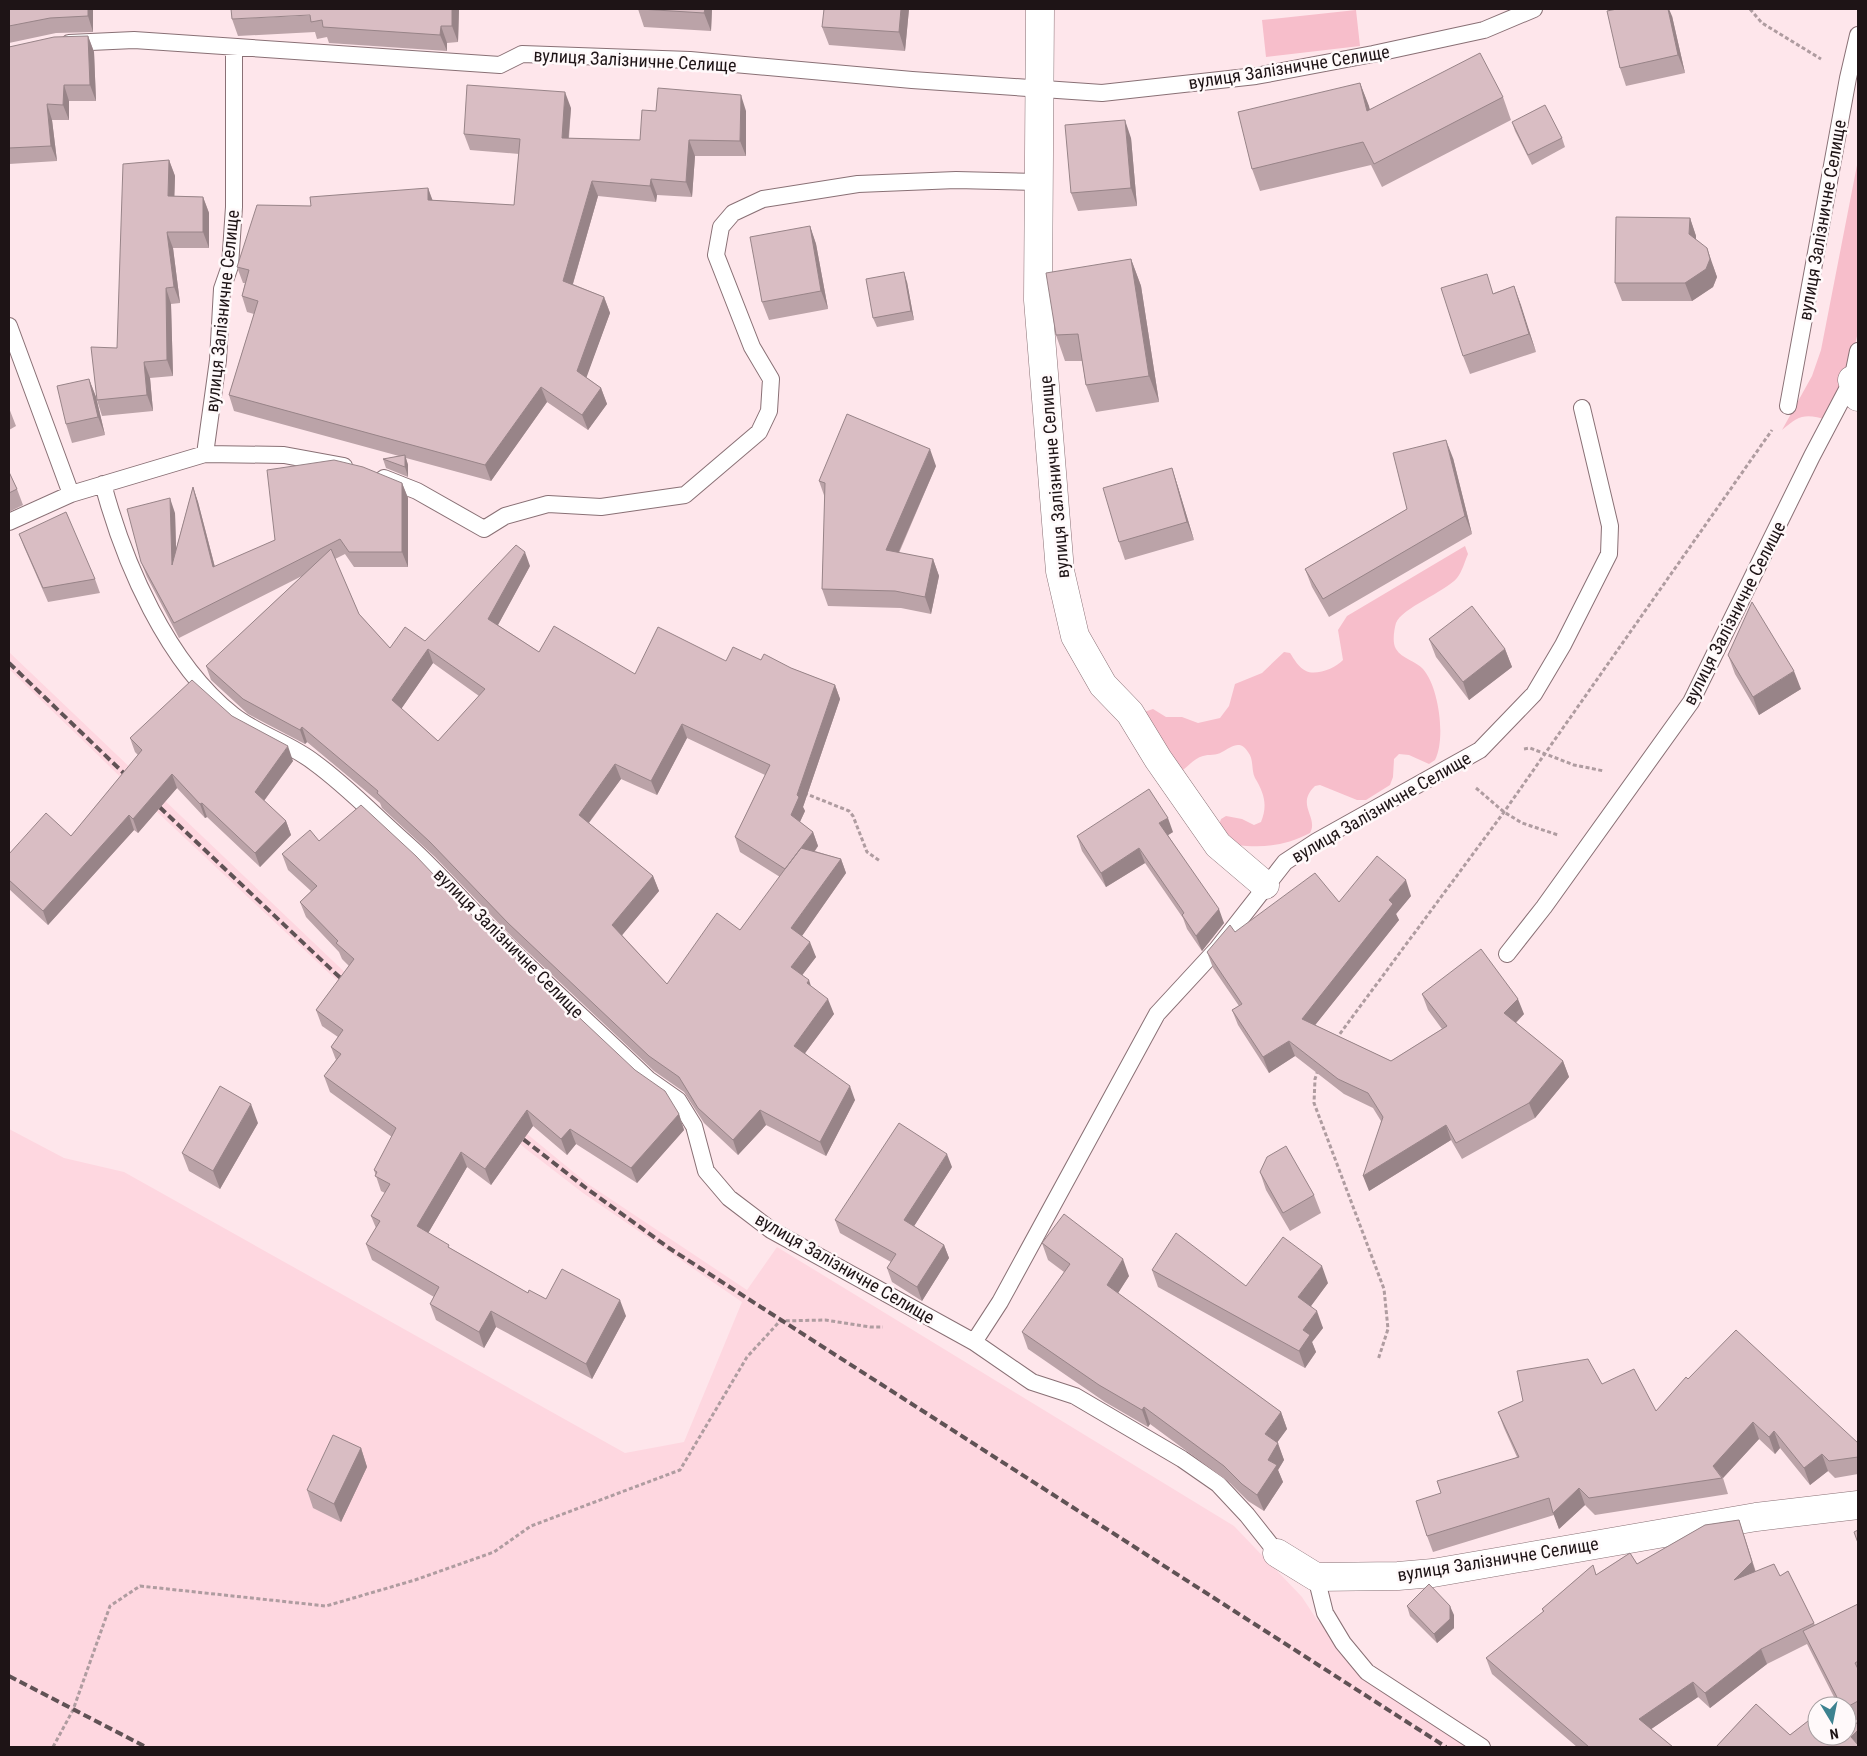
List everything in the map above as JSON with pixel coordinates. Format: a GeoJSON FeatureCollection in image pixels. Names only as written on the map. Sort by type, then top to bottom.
{"type":"FeatureCollection","features":[{"type":"Feature","properties":{"kind":"street","name":"вулиця Залізничне Селище"},"geometry":{"type":"LineString","coordinates":[[1040,9],[1038,300],[1060,571],[1075,636],[1103,685],[1130,713],[1158,759],[1218,845],[1265,885]]}},
{"type":"Feature","properties":{"kind":"street","name":"вулиця Залізничне Селище"},"geometry":{"type":"LineString","coordinates":[[1277,1553],[1316,1577],[1398,1576],[1432,1573],[1756,1517],[1858,1505]]}},
{"type":"Feature","properties":{"kind":"lane","name":"вулиця Залізничне Селище"},"geometry":{"type":"LineString","coordinates":[[58,43],[134,40],[500,65],[522,54],[690,60],[912,80],[1102,93],[1256,76],[1373,54],[1484,30],[1534,9]]}},
{"type":"Feature","properties":{"kind":"lane","name":"вулиця Залізничне Селище"},"geometry":{"type":"LineString","coordinates":[[1788,406],[1848,78],[1858,35]]}},
{"type":"Feature","properties":{"kind":"lane","name":"вулиця Залізничне Селище"},"geometry":{"type":"LineString","coordinates":[[205,454],[218,360],[222,288],[230,266],[234,207],[234,48]]}},
{"type":"Feature","properties":{"kind":"lane"},"geometry":{"type":"LineString","coordinates":[[9,522],[70,494],[205,454],[284,455],[330,462],[368,472],[417,491],[484,529],[505,516],[548,504],[601,507],[685,496],[759,432],[769,411],[771,380],[752,347],[716,255],[721,227],[733,213],[763,199],[858,184],[956,180],[1038,182]]}},
{"type":"Feature","properties":{"kind":"lane"},"geometry":{"type":"LineString","coordinates":[[9,326],[70,494]]}},
{"type":"Feature","properties":{"kind":"lane","name":"вулиця Залізничне Селище"},"geometry":{"type":"LineString","coordinates":[[1507,954],[1544,907],[1648,759],[1691,702],[1812,456],[1855,388],[1858,351]]}},
{"type":"Feature","properties":{"kind":"lane","name":"вулиця Залізничне Селище"},"geometry":{"type":"LineString","coordinates":[[974,1342],[1000,1302],[1157,1014],[1217,949],[1265,885],[1285,862],[1480,750],[1534,694],[1563,645],[1609,554],[1610,526],[1582,408]]}},
{"type":"Feature","properties":{"kind":"lane","name":"вулиця Залізничне Селище"},"geometry":{"type":"LineString","coordinates":[[103,484],[114,526],[133,574],[159,623],[185,663],[207,690],[233,715],[314,762],[441,875],[486,924],[648,1079],[678,1100],[694,1126],[706,1171],[729,1198],[771,1230],[974,1342],[1032,1382],[1075,1396],[1182,1459],[1218,1484],[1247,1515],[1277,1553]]}},
{"type":"Feature","properties":{"kind":"lane"},"geometry":{"type":"LineString","coordinates":[[1316,1577],[1325,1613],[1343,1643],[1367,1672],[1482,1747]]}},
{"type":"Feature","properties":{"kind":"path"},"geometry":{"type":"LineString","coordinates":[[1750,9],[1762,23],[1848,78]]}},
{"type":"Feature","properties":{"kind":"path"},"geometry":{"type":"LineString","coordinates":[[1330,1047],[1504,812],[1788,406]]}},
{"type":"Feature","properties":{"kind":"path"},"geometry":{"type":"LineString","coordinates":[[1480,750],[1530,748],[1574,766],[1606,771],[1648,759]]}},
{"type":"Feature","properties":{"kind":"path"},"geometry":{"type":"LineString","coordinates":[[1433,777],[1479,789],[1504,812],[1522,823],[1586,846]]}},
{"type":"Feature","properties":{"kind":"path"},"geometry":{"type":"LineString","coordinates":[[796,790],[848,811],[853,816],[867,852],[880,861]]}},
{"type":"Feature","properties":{"kind":"path"},"geometry":{"type":"LineString","coordinates":[[1321,1063],[1315,1079],[1314,1103],[1384,1289],[1388,1329],[1378,1360]]}},
{"type":"Feature","properties":{"kind":"path"},"geometry":{"type":"LineString","coordinates":[[53,1747],[73,1710],[110,1606],[140,1586],[326,1606],[415,1580],[494,1552],[531,1526],[680,1470],[747,1357],[780,1321],[825,1320],[882,1327],[891,1325],[911,1306]]}},
{"type":"Feature","properties":{"kind":"shaded area"},"geometry":{"type":"Polygon","coordinates":[[[1356,10],[1360,46],[1266,57],[1262,20],[1356,10]]]}},
{"type":"Feature","properties":{"kind":"shaded area"},"geometry":{"type":"Polygon","coordinates":[[[1858,160],[1858,332],[1847,378],[1828,420],[1814,416],[1798,418],[1782,430],[1812,376],[1821,350],[1858,160]]]}},
{"type":"Feature","properties":{"kind":"shaded area"},"geometry":{"type":"Polygon","coordinates":[[[1465,546],[1468,554],[1457,578],[1400,617],[1396,623],[1394,633],[1396,649],[1423,669],[1429,677],[1437,700],[1440,739],[1435,760],[1429,764],[1409,755],[1399,754],[1394,759],[1393,777],[1390,785],[1366,800],[1357,800],[1320,785],[1315,786],[1307,799],[1312,822],[1310,833],[1292,841],[1274,845],[1236,845],[1218,828],[1221,819],[1226,816],[1242,819],[1254,825],[1261,822],[1265,805],[1248,752],[1242,746],[1235,745],[1220,753],[1200,757],[1181,771],[1144,712],[1153,709],[1166,717],[1182,717],[1198,723],[1220,718],[1229,706],[1235,684],[1262,673],[1284,652],[1290,653],[1303,670],[1315,673],[1331,668],[1343,660],[1338,630],[1347,616],[1465,546]]]}},
{"type":"Feature","properties":{"kind":"shaded area"},"geometry":{"type":"Polygon","coordinates":[[[9,652],[355,982],[464,1082],[588,1184],[747,1290],[777,1247],[1234,1526],[1302,1597],[1317,1620],[1377,1675],[1490,1747],[9,1747],[9,1129],[64,1158],[124,1172],[625,1453],[684,1442],[742,1302],[583,1193],[526,1149],[457,1090],[139,795],[9,669],[9,652]]]}},
{"type":"Feature","properties":{"kind":"building"},"geometry":{"type":"Polygon","coordinates":[[[9,9],[88,9],[88,16],[50,18],[9,26],[9,9]]]}},
{"type":"Feature","properties":{"kind":"building"},"geometry":{"type":"Polygon","coordinates":[[[231,9],[452,9],[452,26],[441,26],[440,35],[323,27],[322,20],[311,22],[310,15],[232,19],[231,9]]]}},
{"type":"Feature","properties":{"kind":"building"},"geometry":{"type":"Polygon","coordinates":[[[640,9],[705,9],[704,13],[640,9]]]}},
{"type":"Feature","properties":{"kind":"building"},"geometry":{"type":"Polygon","coordinates":[[[824,9],[901,9],[899,32],[822,27],[824,9]]]}},
{"type":"Feature","properties":{"kind":"building"},"geometry":{"type":"Polygon","coordinates":[[[1617,9],[1668,9],[1678,55],[1620,68],[1607,11],[1617,9]]]}},
{"type":"Feature","properties":{"kind":"building"},"geometry":{"type":"Polygon","coordinates":[[[88,36],[90,85],[64,85],[63,105],[47,104],[51,146],[9,148],[9,47],[54,37],[88,36]]]}},
{"type":"Feature","properties":{"kind":"building"},"geometry":{"type":"Polygon","coordinates":[[[1480,53],[1503,97],[1374,164],[1363,142],[1252,169],[1238,112],[1360,83],[1367,111],[1480,53]]]}},
{"type":"Feature","properties":{"kind":"building"},"geometry":{"type":"Polygon","coordinates":[[[467,85],[565,92],[562,138],[640,140],[642,110],[656,111],[658,88],[741,95],[740,141],[689,140],[686,182],[651,179],[650,186],[592,181],[563,281],[604,297],[577,371],[601,388],[582,415],[541,387],[485,465],[229,395],[258,301],[242,296],[249,270],[237,267],[257,205],[311,206],[310,197],[428,188],[428,200],[514,205],[520,139],[464,134],[467,85]]]}},
{"type":"Feature","properties":{"kind":"building"},"geometry":{"type":"Polygon","coordinates":[[[1545,105],[1562,138],[1528,155],[1512,122],[1545,105]]]}},
{"type":"Feature","properties":{"kind":"building"},"geometry":{"type":"Polygon","coordinates":[[[1125,120],[1131,188],[1071,193],[1065,125],[1125,120]]]}},
{"type":"Feature","properties":{"kind":"building"},"geometry":{"type":"Polygon","coordinates":[[[169,160],[168,196],[203,197],[203,232],[167,232],[174,287],[166,288],[167,360],[144,362],[147,395],[97,400],[91,347],[117,348],[123,164],[169,160]]]}},
{"type":"Feature","properties":{"kind":"building"},"geometry":{"type":"Polygon","coordinates":[[[1616,217],[1690,218],[1689,234],[1707,248],[1710,259],[1706,269],[1685,283],[1615,283],[1616,217]]]}},
{"type":"Feature","properties":{"kind":"building"},"geometry":{"type":"Polygon","coordinates":[[[810,226],[821,291],[762,302],[750,237],[810,226]]]}},
{"type":"Feature","properties":{"kind":"building"},"geometry":{"type":"Polygon","coordinates":[[[1131,259],[1149,376],[1086,385],[1078,334],[1056,335],[1046,273],[1131,259]]]}},
{"type":"Feature","properties":{"kind":"building"},"geometry":{"type":"Polygon","coordinates":[[[904,272],[911,311],[873,318],[866,279],[904,272]]]}},
{"type":"Feature","properties":{"kind":"building"},"geometry":{"type":"Polygon","coordinates":[[[1487,274],[1493,294],[1514,286],[1529,334],[1463,356],[1441,288],[1487,274]]]}},
{"type":"Feature","properties":{"kind":"building"},"geometry":{"type":"Polygon","coordinates":[[[89,379],[98,417],[66,424],[57,386],[89,379]]]}},
{"type":"Feature","properties":{"kind":"building"},"geometry":{"type":"Polygon","coordinates":[[[847,414],[930,449],[886,550],[933,559],[925,597],[895,591],[822,589],[825,483],[819,481],[847,414]]]}},
{"type":"Feature","properties":{"kind":"building"},"geometry":{"type":"Polygon","coordinates":[[[1446,440],[1465,516],[1323,599],[1305,569],[1407,509],[1393,453],[1446,440]]]}},
{"type":"Feature","properties":{"kind":"building"},"geometry":{"type":"Polygon","coordinates":[[[405,455],[405,467],[383,459],[405,455]]]}},
{"type":"Feature","properties":{"kind":"building"},"geometry":{"type":"Polygon","coordinates":[[[334,460],[363,467],[402,483],[402,552],[349,552],[340,539],[174,623],[141,562],[127,509],[170,498],[172,565],[193,487],[213,567],[275,540],[267,470],[334,460]]]}},
{"type":"Feature","properties":{"kind":"building"},"geometry":{"type":"Polygon","coordinates":[[[1172,468],[1187,522],[1119,542],[1103,488],[1172,468]]]}},
{"type":"Feature","properties":{"kind":"building"},"geometry":{"type":"Polygon","coordinates":[[[9,472],[17,489],[9,493],[9,472]]]}},
{"type":"Feature","properties":{"kind":"building"},"geometry":{"type":"Polygon","coordinates":[[[66,512],[95,579],[43,588],[19,534],[66,512]]]}},
{"type":"Feature","properties":{"kind":"building"},"geometry":{"type":"Polygon","coordinates":[[[516,545],[525,552],[488,619],[539,652],[554,626],[635,674],[658,627],[726,661],[733,647],[761,660],[764,654],[791,668],[835,685],[797,795],[799,797],[791,815],[813,832],[785,869],[801,848],[841,859],[791,928],[810,942],[791,967],[809,980],[807,983],[828,999],[794,1046],[850,1086],[820,1142],[760,1110],[733,1140],[698,1108],[679,1077],[649,1056],[508,923],[430,842],[377,793],[378,791],[302,727],[300,730],[243,699],[206,666],[331,549],[359,614],[390,648],[405,627],[425,641],[516,545]],[[428,649],[392,700],[438,741],[485,689],[428,649]],[[682,724],[651,781],[615,764],[579,815],[653,876],[612,925],[667,984],[717,913],[740,930],[785,869],[735,837],[770,765],[682,724]]]}},
{"type":"Feature","properties":{"kind":"building"},"geometry":{"type":"Polygon","coordinates":[[[1752,602],[1794,671],[1753,697],[1728,655],[1752,602]]]}},
{"type":"Feature","properties":{"kind":"building"},"geometry":{"type":"Polygon","coordinates":[[[1472,606],[1505,649],[1463,682],[1429,639],[1472,606]]]}},
{"type":"Feature","properties":{"kind":"building"},"geometry":{"type":"Polygon","coordinates":[[[192,680],[232,716],[288,746],[255,792],[286,821],[255,853],[202,803],[200,804],[172,774],[133,819],[129,815],[43,911],[9,880],[9,854],[46,813],[71,836],[142,750],[130,738],[192,680]]]}},
{"type":"Feature","properties":{"kind":"building"},"geometry":{"type":"Polygon","coordinates":[[[1149,789],[1168,818],[1159,823],[1219,909],[1196,936],[1182,915],[1184,913],[1139,848],[1101,873],[1077,836],[1149,789]]]}},
{"type":"Feature","properties":{"kind":"building"},"geometry":{"type":"Polygon","coordinates":[[[361,805],[416,856],[473,916],[534,975],[635,1070],[665,1091],[679,1114],[631,1168],[570,1129],[561,1139],[527,1110],[485,1169],[461,1152],[417,1226],[449,1245],[448,1247],[528,1293],[529,1290],[546,1299],[562,1269],[620,1300],[586,1364],[491,1311],[479,1332],[430,1304],[439,1287],[366,1244],[380,1221],[371,1216],[390,1184],[375,1176],[377,1172],[374,1170],[396,1128],[324,1076],[341,1054],[331,1047],[343,1030],[316,1010],[354,959],[336,943],[338,941],[300,902],[317,886],[282,854],[310,830],[319,841],[361,805]]]}},
{"type":"Feature","properties":{"kind":"building"},"geometry":{"type":"Polygon","coordinates":[[[1377,856],[1406,880],[1389,900],[1393,904],[1302,1019],[1391,1061],[1447,1026],[1422,994],[1481,949],[1518,999],[1504,1013],[1563,1061],[1529,1103],[1456,1143],[1446,1125],[1363,1176],[1383,1117],[1368,1093],[1338,1079],[1289,1041],[1263,1057],[1232,1010],[1242,1004],[1207,952],[1230,925],[1235,932],[1315,873],[1339,902],[1377,856]]]}},
{"type":"Feature","properties":{"kind":"building"},"geometry":{"type":"Polygon","coordinates":[[[220,1086],[251,1104],[213,1171],[182,1153],[220,1086]]]}},
{"type":"Feature","properties":{"kind":"building"},"geometry":{"type":"Polygon","coordinates":[[[899,1123],[947,1154],[904,1220],[944,1245],[917,1287],[887,1268],[896,1254],[835,1220],[899,1123]]]}},
{"type":"Feature","properties":{"kind":"building"},"geometry":{"type":"Polygon","coordinates":[[[1286,1146],[1314,1195],[1283,1213],[1260,1172],[1267,1157],[1286,1146]]]}},
{"type":"Feature","properties":{"kind":"building"},"geometry":{"type":"Polygon","coordinates":[[[1064,1214],[1123,1259],[1107,1285],[1281,1412],[1265,1434],[1278,1443],[1268,1460],[1277,1465],[1257,1495],[1242,1484],[1224,1466],[1144,1407],[1142,1410],[1099,1385],[1022,1332],[1070,1264],[1042,1243],[1064,1214]]]}},
{"type":"Feature","properties":{"kind":"building"},"geometry":{"type":"Polygon","coordinates":[[[1176,1233],[1246,1286],[1283,1237],[1322,1266],[1298,1297],[1317,1311],[1303,1330],[1310,1335],[1299,1351],[1152,1270],[1176,1233]]]}},
{"type":"Feature","properties":{"kind":"building"},"geometry":{"type":"Polygon","coordinates":[[[1736,1330],[1858,1443],[1858,1457],[1829,1461],[1822,1454],[1804,1468],[1774,1431],[1769,1437],[1753,1422],[1713,1466],[1722,1478],[1589,1498],[1579,1488],[1553,1513],[1549,1498],[1427,1536],[1416,1501],[1441,1493],[1437,1481],[1519,1457],[1498,1412],[1523,1401],[1517,1371],[1588,1359],[1602,1384],[1634,1369],[1656,1411],[1686,1377],[1688,1379],[1736,1330]]]}},
{"type":"Feature","properties":{"kind":"building"},"geometry":{"type":"Polygon","coordinates":[[[333,1435],[361,1448],[334,1504],[307,1490],[333,1435]]]}},
{"type":"Feature","properties":{"kind":"building"},"geometry":{"type":"Polygon","coordinates":[[[1739,1520],[1752,1562],[1734,1580],[1774,1564],[1780,1576],[1788,1571],[1814,1623],[1761,1649],[1705,1693],[1693,1682],[1639,1719],[1673,1747],[1589,1747],[1486,1658],[1544,1611],[1542,1609],[1593,1565],[1596,1575],[1630,1553],[1637,1564],[1705,1525],[1739,1520]]]}},
{"type":"Feature","properties":{"kind":"building"},"geometry":{"type":"Polygon","coordinates":[[[1858,1530],[1858,1543],[1854,1532],[1858,1530]]]}},
{"type":"Feature","properties":{"kind":"building"},"geometry":{"type":"Polygon","coordinates":[[[1429,1584],[1450,1606],[1450,1619],[1434,1634],[1407,1606],[1429,1584]]]}},
{"type":"Feature","properties":{"kind":"building"},"geometry":{"type":"Polygon","coordinates":[[[1858,1604],[1858,1661],[1855,1663],[1858,1669],[1858,1701],[1857,1696],[1836,1696],[1803,1631],[1858,1604]]]}},
{"type":"Feature","properties":{"kind":"building"},"geometry":{"type":"Polygon","coordinates":[[[1756,1704],[1790,1735],[1807,1722],[1807,1746],[1858,1745],[1858,1747],[1716,1747],[1756,1704]]]}},
{"type":"Feature","properties":{"kind":"railway"},"geometry":{"type":"LineString","coordinates":[[9,663],[133,782]]}},
{"type":"Feature","properties":{"kind":"railway"},"geometry":{"type":"LineString","coordinates":[[151,799],[351,988]]}},
{"type":"Feature","properties":{"kind":"railway"},"geometry":{"type":"LineString","coordinates":[[514,1132],[586,1188],[669,1248],[1446,1747]]}},
{"type":"Feature","properties":{"kind":"railway"},"geometry":{"type":"LineString","coordinates":[[9,1676],[146,1747]]}}]}
